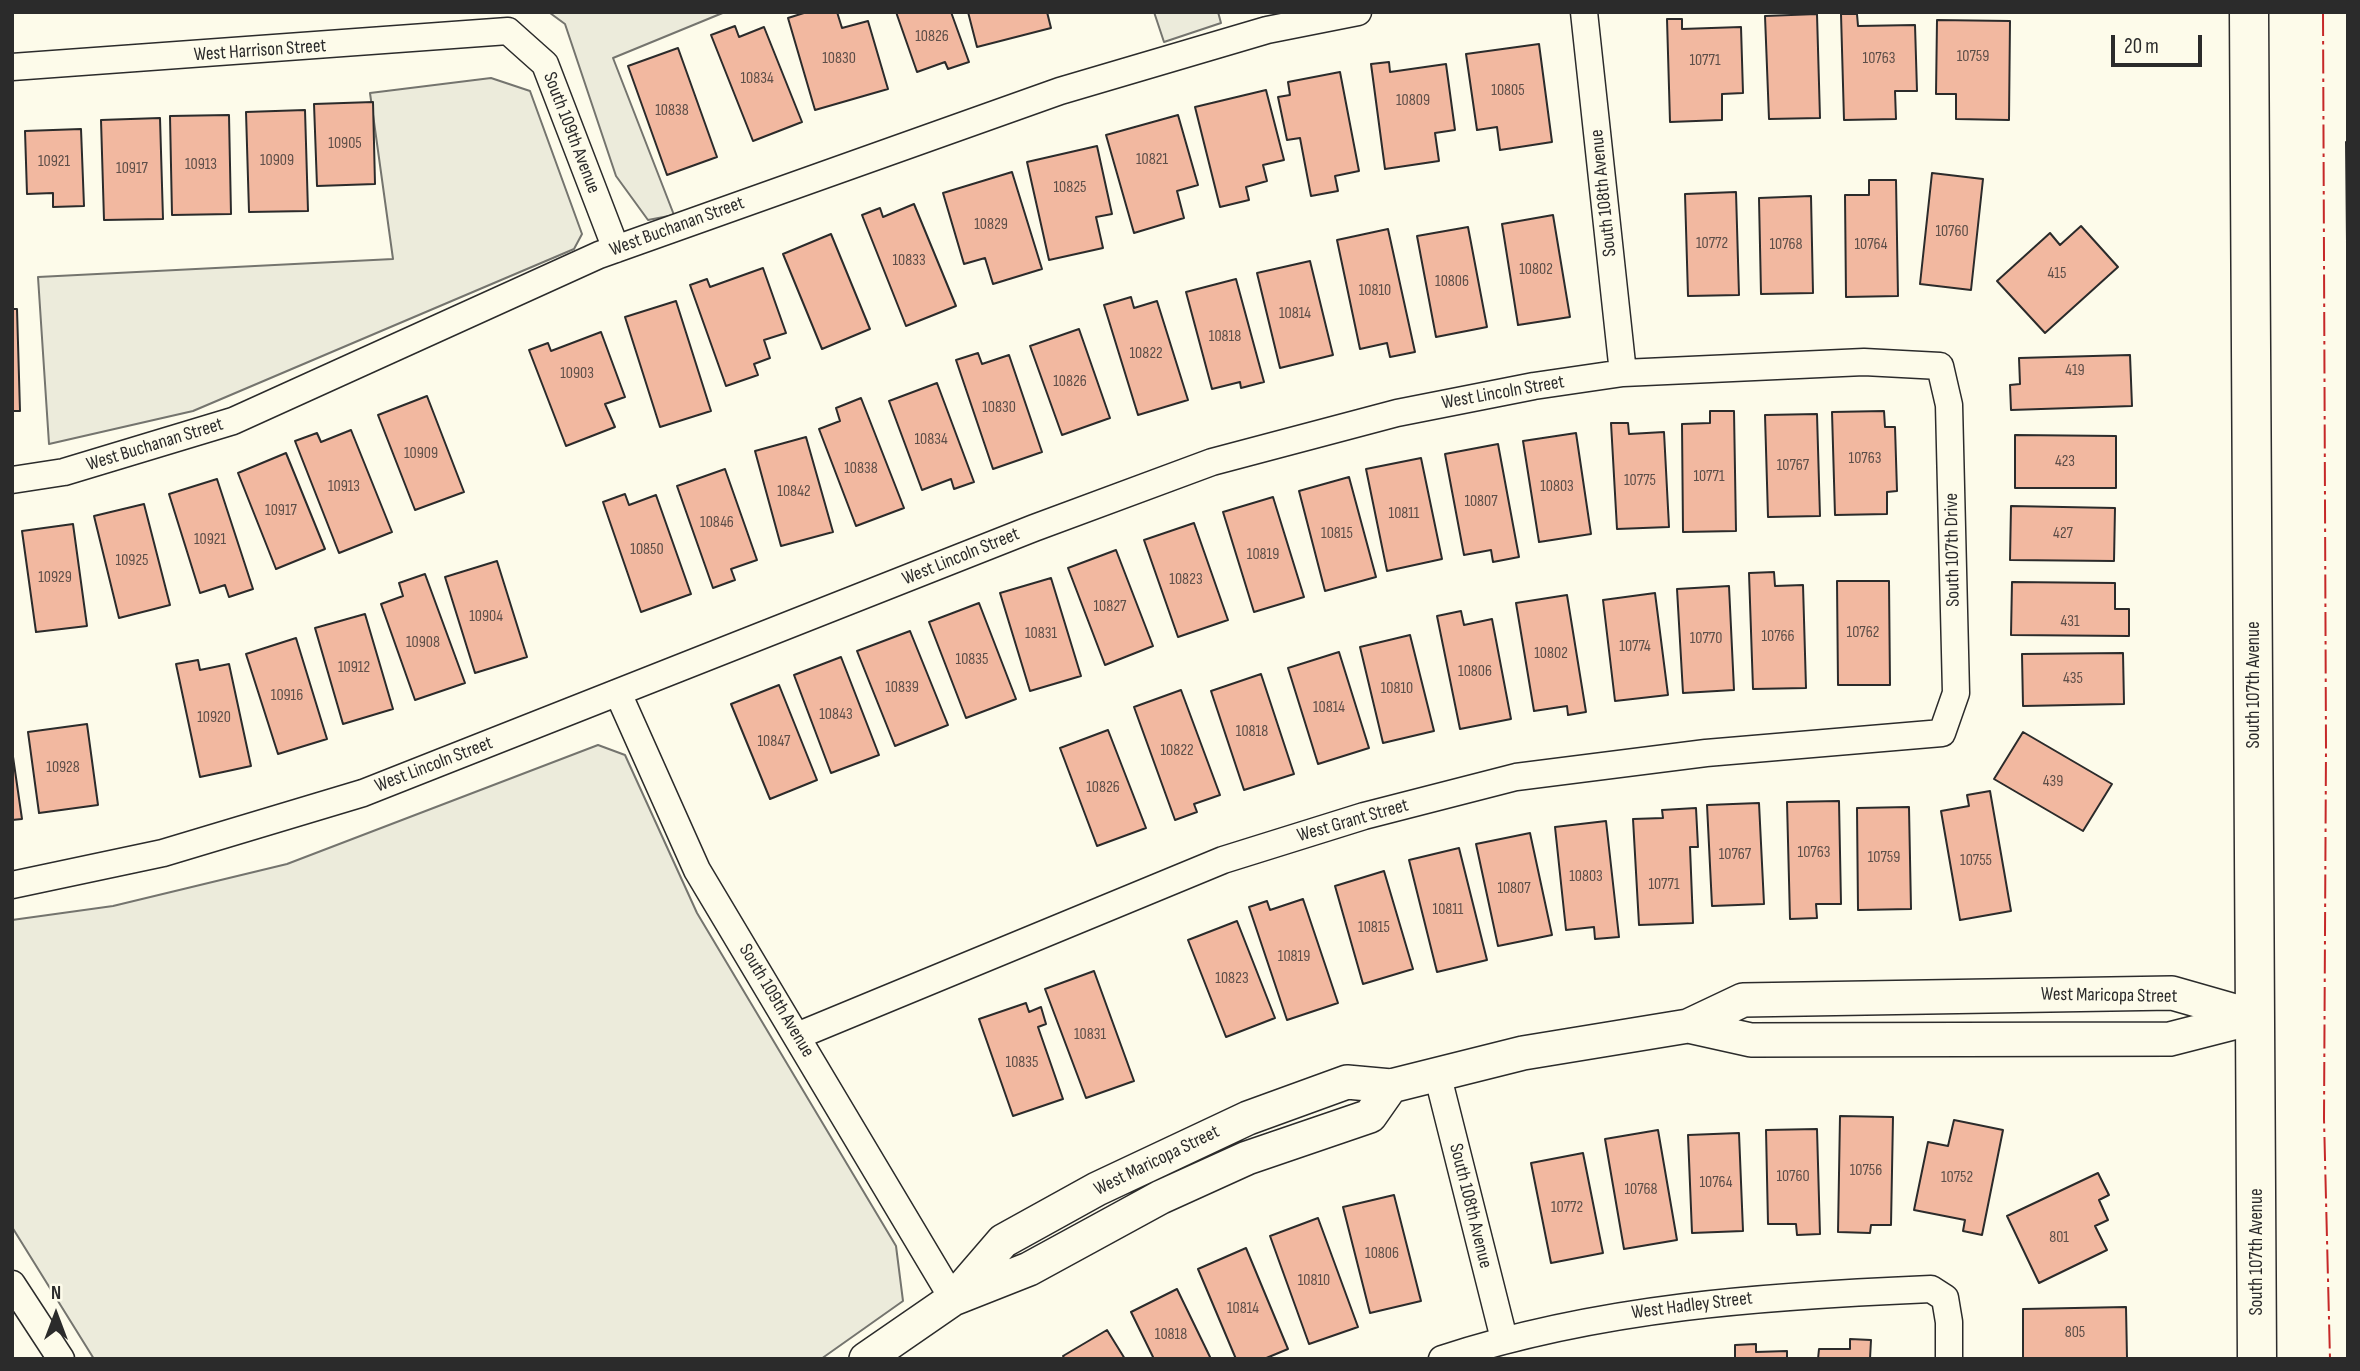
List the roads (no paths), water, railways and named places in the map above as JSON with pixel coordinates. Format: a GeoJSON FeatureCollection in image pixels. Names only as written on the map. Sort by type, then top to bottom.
{"type":"FeatureCollection","features":[{"type":"Feature","properties":{"kind":"main road","name":"South 107th Avenue"},"geometry":{"type":"LineString","coordinates":[[2249,12],[2258,1359]]}},
{"type":"Feature","properties":{"kind":"street","name":"West Buchanan Street"},"geometry":{"type":"LineString","coordinates":[[12,480],[64,472],[233,421],[615,249],[1060,91],[1267,30],[1358,12]]}},
{"type":"Feature","properties":{"kind":"street","name":"South 108th Avenue"},"geometry":{"type":"LineString","coordinates":[[1584,12],[1623,373]]}},
{"type":"Feature","properties":{"kind":"street","name":"South 109th Avenue"},"geometry":{"type":"LineString","coordinates":[[508,31],[545,64],[615,249]]}},
{"type":"Feature","properties":{"kind":"street","name":"West Harrison Street"},"geometry":{"type":"LineString","coordinates":[[12,67],[508,31]]}},
{"type":"Feature","properties":{"kind":"street","name":"West Lincoln Street"},"geometry":{"type":"LineString","coordinates":[[12,885],[163,853],[363,793],[1034,528],[1212,462],[1397,413],[1534,386],[1623,373],[1864,362],[1940,366]]}},
{"type":"Feature","properties":{"kind":"street","name":"South 107th Drive"},"geometry":{"type":"LineString","coordinates":[[1940,366],[1949,405],[1956,693],[1942,733]]}},
{"type":"Feature","properties":{"kind":"street","name":"South 109th Avenue"},"geometry":{"type":"LineString","coordinates":[[618,693],[697,870],[953,1298]]}},
{"type":"Feature","properties":{"kind":"street","name":"West Grant Street"},"geometry":{"type":"LineString","coordinates":[[797,1036],[1223,860],[1364,816],[1516,777],[1706,753],[1942,733]]}},
{"type":"Feature","properties":{"kind":"street","name":"West Maricopa Street"},"geometry":{"type":"LineString","coordinates":[[866,1359],[953,1298],[1029,1269],[1161,1197],[1247,1158],[1370,1116],[1391,1086],[1437,1073],[1523,1053],[1688,1026],[1743,1000],[2172,993],[2256,1017]]}},
{"type":"Feature","properties":{"kind":"street","name":"West Maricopa Street"},"geometry":{"type":"LineString","coordinates":[[1688,1026],[1751,1040],[2170,1039],[2256,1017]]}},
{"type":"Feature","properties":{"kind":"street","name":"South 108th Avenue"},"geometry":{"type":"LineString","coordinates":[[1437,1073],[1504,1339]]}},
{"type":"Feature","properties":{"kind":"street"},"geometry":{"type":"LineString","coordinates":[[12,1284],[61,1359]]}},
{"type":"Feature","properties":{"kind":"street","name":"West Hadley Street"},"geometry":{"type":"LineString","coordinates":[[1442,1359],[1504,1339],[1637,1312],[1778,1296],[1931,1289],[1945,1298],[1949,1322],[1949,1359]]}}]}
